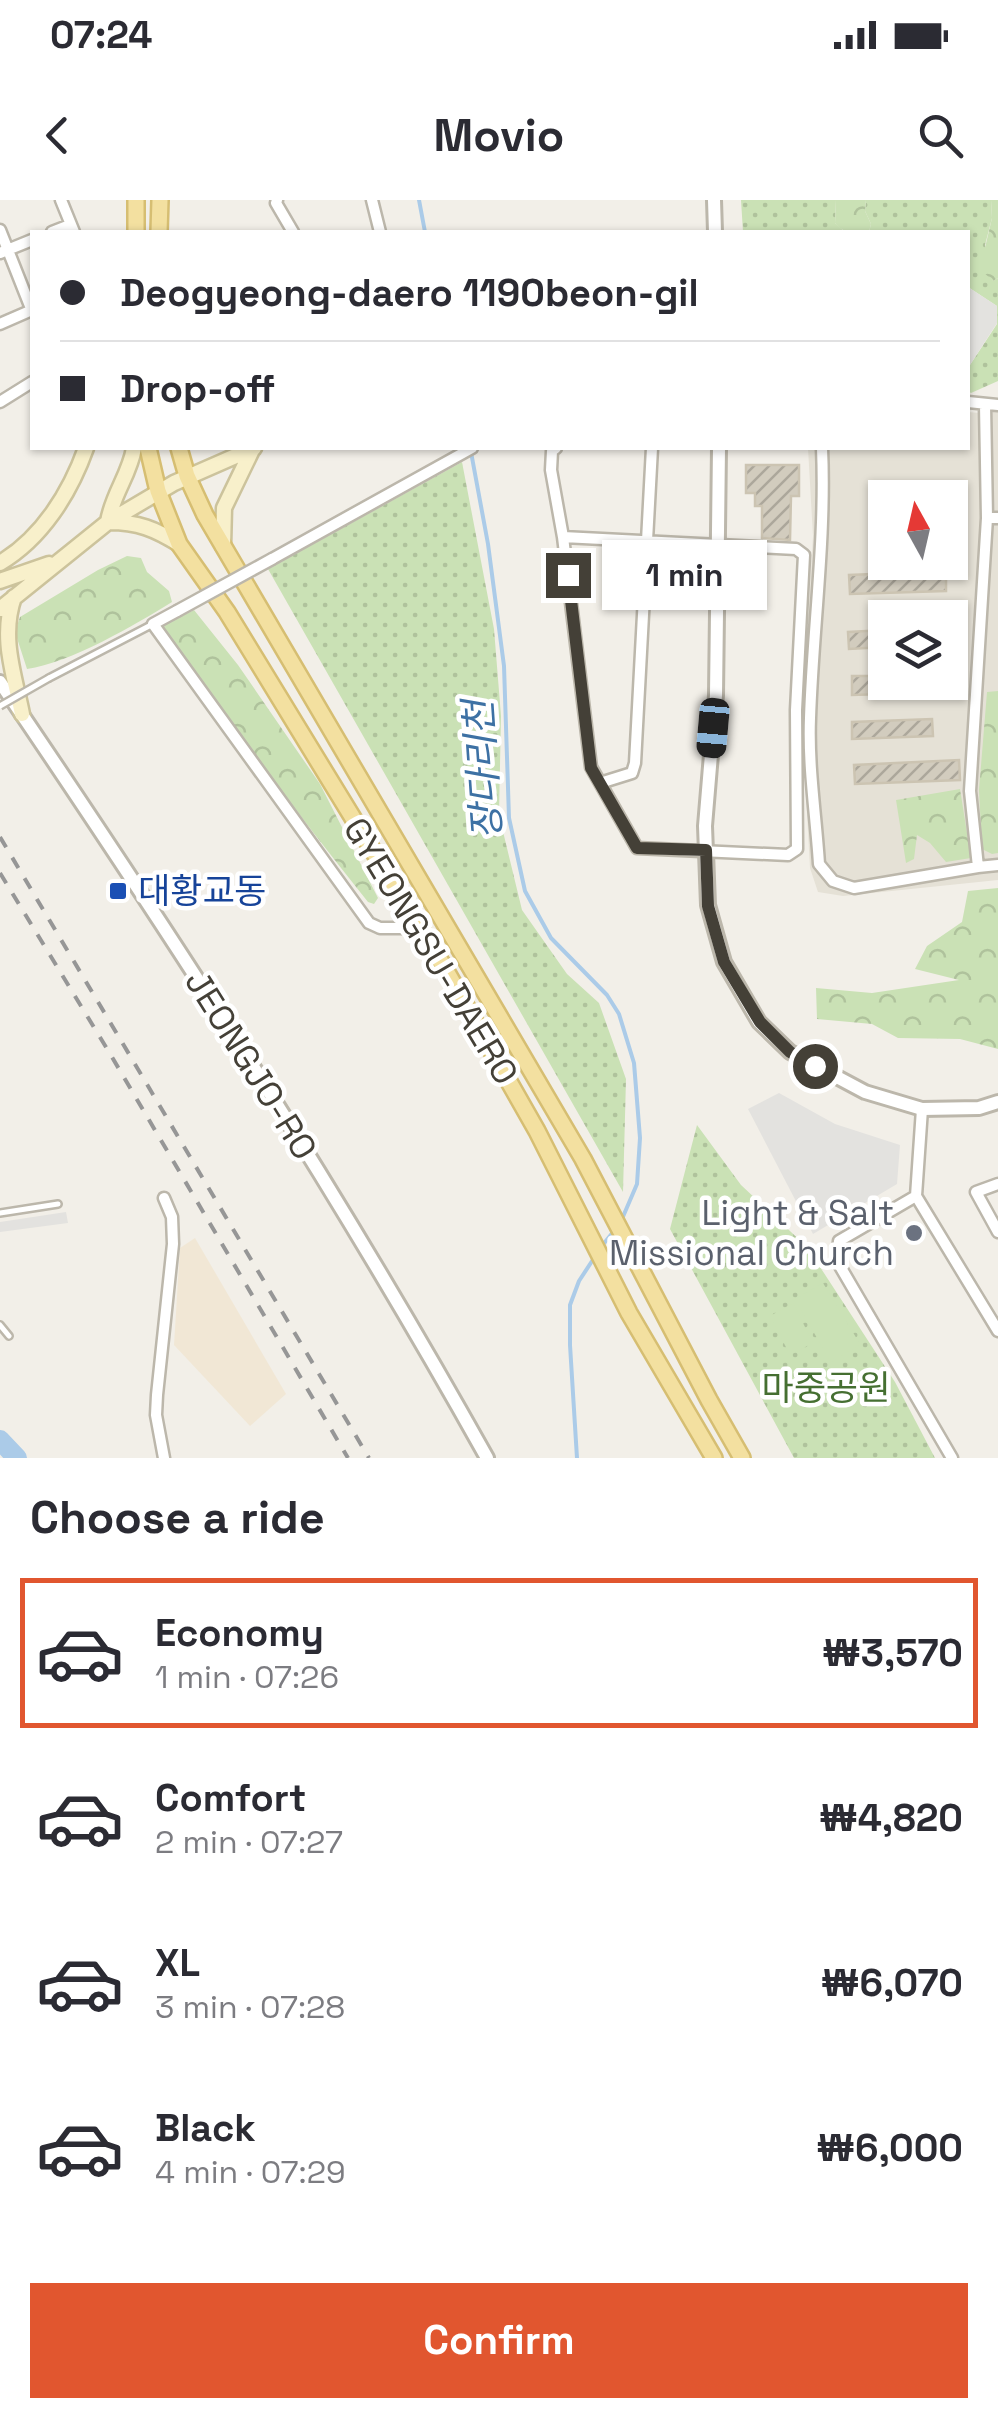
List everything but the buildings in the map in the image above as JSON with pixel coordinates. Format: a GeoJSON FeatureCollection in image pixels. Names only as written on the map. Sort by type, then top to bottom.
{"type":"FeatureCollection","features":[{"type":"Feature","properties":{"kind":"main road"},"geometry":{"type":"LineString","coordinates":[[136,200],[136,230]]}},
{"type":"Feature","properties":{"kind":"main road"},"geometry":{"type":"LineString","coordinates":[[159,230],[160,200]]}},
{"type":"Feature","properties":{"kind":"main road"},"geometry":{"type":"LineString","coordinates":[[0,563],[47,522],[77,472],[85,450]]}},
{"type":"Feature","properties":{"kind":"main road"},"geometry":{"type":"LineString","coordinates":[[108,522],[134,450]]}},
{"type":"Feature","properties":{"kind":"main road","name":"GYEONGSU-DAERO"},"geometry":{"type":"LineString","coordinates":[[148,450],[158,491],[179,544],[228,612],[420,928],[537,1131],[629,1313],[714,1458]]}},
{"type":"Feature","properties":{"kind":"main road","name":"GYEONGSU-DAERO"},"geometry":{"type":"LineString","coordinates":[[180,450],[204,515],[599,1190],[742,1458]]}},
{"type":"Feature","properties":{"kind":"main road"},"geometry":{"type":"LineString","coordinates":[[0,609],[108,522],[187,476],[249,450]]}},
{"type":"Feature","properties":{"kind":"main road"},"geometry":{"type":"LineString","coordinates":[[223,547],[224,508],[253,450]]}},
{"type":"Feature","properties":{"kind":"main road"},"geometry":{"type":"LineString","coordinates":[[108,522],[154,528],[179,544]]}},
{"type":"Feature","properties":{"kind":"main road"},"geometry":{"type":"LineString","coordinates":[[0,581],[59,561]]}},
{"type":"Feature","properties":{"kind":"main road"},"geometry":{"type":"LineString","coordinates":[[14,597],[6,631],[22,714]]}},
{"type":"Feature","properties":{"kind":"street"},"geometry":{"type":"LineString","coordinates":[[61,200],[72,229]]}},
{"type":"Feature","properties":{"kind":"street"},"geometry":{"type":"LineString","coordinates":[[277,200],[292,230]]}},
{"type":"Feature","properties":{"kind":"street"},"geometry":{"type":"LineString","coordinates":[[372,200],[380,230]]}},
{"type":"Feature","properties":{"kind":"street"},"geometry":{"type":"LineString","coordinates":[[714,200],[715,230]]}},
{"type":"Feature","properties":{"kind":"street"},"geometry":{"type":"LineString","coordinates":[[0,230],[4,251],[30,306]]}},
{"type":"Feature","properties":{"kind":"street"},"geometry":{"type":"LineString","coordinates":[[4,251],[30,241]]}},
{"type":"Feature","properties":{"kind":"street"},"geometry":{"type":"LineString","coordinates":[[0,324],[30,311]]}},
{"type":"Feature","properties":{"kind":"street"},"geometry":{"type":"LineString","coordinates":[[0,402],[30,383]]}},
{"type":"Feature","properties":{"kind":"street"},"geometry":{"type":"LineString","coordinates":[[970,402],[998,404]]}},
{"type":"Feature","properties":{"kind":"street"},"geometry":{"type":"LineString","coordinates":[[978,867],[970,790],[992,518],[985,405]]}},
{"type":"Feature","properties":{"kind":"street"},"geometry":{"type":"LineString","coordinates":[[420,928],[380,928],[369,923],[153,624],[468,450]]}},
{"type":"Feature","properties":{"kind":"street"},"geometry":{"type":"LineString","coordinates":[[553,450],[552,470],[591,768],[637,848],[788,855],[797,849],[796,710],[804,555],[796,549],[563,536]]}},
{"type":"Feature","properties":{"kind":"street"},"geometry":{"type":"LineString","coordinates":[[600,784],[632,772],[635,763],[652,450]]}},
{"type":"Feature","properties":{"kind":"street"},"geometry":{"type":"LineString","coordinates":[[719,450],[716,695],[705,826],[708,906],[724,962],[760,1022],[790,1052],[865,1092],[922,1110],[979,1108],[998,1102]]}},
{"type":"Feature","properties":{"kind":"street"},"geometry":{"type":"LineString","coordinates":[[822,450],[822,554],[810,722],[819,864],[833,881],[854,888],[998,865]]}},
{"type":"Feature","properties":{"kind":"street","name":"JEONGJO-RO"},"geometry":{"type":"LineString","coordinates":[[0,682],[231,1032],[424,1344],[487,1458]]}},
{"type":"Feature","properties":{"kind":"street"},"geometry":{"type":"LineString","coordinates":[[922,1110],[916,1196],[996,1323]]}},
{"type":"Feature","properties":{"kind":"street"},"geometry":{"type":"LineString","coordinates":[[998,1184],[976,1192],[998,1232]]}},
{"type":"Feature","properties":{"kind":"street"},"geometry":{"type":"LineString","coordinates":[[916,1196],[839,1241],[837,1260],[952,1458]]}},
{"type":"Feature","properties":{"kind":"street"},"geometry":{"type":"LineString","coordinates":[[164,1198],[172,1217],[173,1244],[171,1317],[156,1415],[164,1458]]}},
{"type":"Feature","properties":{"kind":"lane"},"geometry":{"type":"LineString","coordinates":[[0,706],[153,624]]}},
{"type":"Feature","properties":{"kind":"lane"},"geometry":{"type":"LineString","coordinates":[[0,1212],[58,1204]]}},
{"type":"Feature","properties":{"kind":"lane"},"geometry":{"type":"LineString","coordinates":[[0,1325],[9,1336]]}},
{"type":"Feature","properties":{"kind":"shaded area"},"geometry":{"type":"Polygon","coordinates":[[[970,288],[997,306],[997,323],[970,365],[970,288]]]}},
{"type":"Feature","properties":{"kind":"shaded area"},"geometry":{"type":"Polygon","coordinates":[[[998,407],[998,880],[843,896],[818,892],[810,868],[802,724],[813,536],[808,450],[970,450],[970,412],[991,414],[998,407]]]}},
{"type":"Feature","properties":{"kind":"shaded area"},"geometry":{"type":"Polygon","coordinates":[[[779,1093],[835,1124],[900,1145],[897,1184],[813,1234],[748,1109],[779,1093]]]}},
{"type":"Feature","properties":{"kind":"shaded area"},"geometry":{"type":"Polygon","coordinates":[[[66,1212],[68,1223],[0,1232],[0,1222],[66,1212]]]}},
{"type":"Feature","properties":{"kind":"shaded area"},"geometry":{"type":"Polygon","coordinates":[[[195,1238],[286,1394],[250,1426],[174,1345],[180,1248],[195,1238]]]}},
{"type":"Feature","properties":{"kind":"green space"},"geometry":{"type":"Polygon","coordinates":[[[741,200],[836,200],[835,223],[843,230],[743,230],[741,200]]]}},
{"type":"Feature","properties":{"kind":"green space"},"geometry":{"type":"Polygon","coordinates":[[[836,200],[866,200],[870,230],[842,230],[835,223],[836,200]]]}},
{"type":"Feature","properties":{"kind":"green space"},"geometry":{"type":"Polygon","coordinates":[[[866,200],[991,200],[992,218],[985,245],[993,281],[998,278],[998,381],[970,392],[970,365],[997,324],[997,306],[970,288],[970,230],[870,230],[866,200]]]}},
{"type":"Feature","properties":{"kind":"green space"},"geometry":{"type":"Polygon","coordinates":[[[991,200],[998,200],[998,278],[993,281],[980,269],[992,218],[991,200]]]}},
{"type":"Feature","properties":{"kind":"green space"},"geometry":{"type":"Polygon","coordinates":[[[462,462],[494,629],[501,716],[499,815],[522,910],[567,974],[599,1003],[626,1079],[623,1192],[268,569],[462,462]]]}},
{"type":"Feature","properties":{"kind":"green space"},"geometry":{"type":"Polygon","coordinates":[[[127,556],[141,558],[147,572],[169,591],[172,602],[82,651],[27,669],[15,632],[20,617],[127,556]]]}},
{"type":"Feature","properties":{"kind":"green space"},"geometry":{"type":"Polygon","coordinates":[[[194,610],[238,665],[320,784],[378,898],[374,904],[368,902],[288,800],[162,626],[194,610]]]}},
{"type":"Feature","properties":{"kind":"green space"},"geometry":{"type":"Polygon","coordinates":[[[998,691],[998,853],[992,854],[982,849],[979,790],[987,692],[998,691]]]}},
{"type":"Feature","properties":{"kind":"green space"},"geometry":{"type":"Polygon","coordinates":[[[960,789],[971,858],[946,862],[930,843],[917,835],[914,859],[906,863],[896,800],[960,789]]]}},
{"type":"Feature","properties":{"kind":"green space"},"geometry":{"type":"Polygon","coordinates":[[[998,888],[998,1049],[960,1039],[898,1038],[872,1024],[817,1019],[816,988],[872,993],[959,980],[915,969],[927,946],[962,922],[968,891],[998,888]]]}},
{"type":"Feature","properties":{"kind":"green space","name":"마중공원"},"geometry":{"type":"Polygon","coordinates":[[[697,1125],[741,1185],[807,1247],[895,1382],[935,1458],[794,1458],[670,1229],[697,1125]]]}},
{"type":"Feature","properties":{"kind":"green space"},"geometry":{"type":"Polygon","coordinates":[[[823,1283],[860,1344],[831,1363],[795,1299],[823,1283]]]}},
{"type":"Feature","properties":{"kind":"green space"},"geometry":{"type":"Polygon","coordinates":[[[793,1303],[813,1343],[790,1355],[770,1316],[793,1303]]]}},
{"type":"Feature","properties":{"kind":"waterway","name":"장다리천"},"geometry":{"type":"LineString","coordinates":[[419,200],[425,230]]}},
{"type":"Feature","properties":{"kind":"waterway","name":"장다리천"},"geometry":{"type":"LineString","coordinates":[[471,452],[504,666],[509,818],[525,891],[551,938],[607,995],[619,1014],[634,1063],[640,1138],[637,1184],[622,1219]]}},
{"type":"Feature","properties":{"kind":"waterway","name":"장다리천"},"geometry":{"type":"LineString","coordinates":[[601,1247],[614,1231]]}},
{"type":"Feature","properties":{"kind":"waterway","name":"장다리천"},"geometry":{"type":"LineString","coordinates":[[577,1458],[570,1305],[579,1281],[596,1255]]}},
{"type":"Feature","properties":{"kind":"waterway"},"geometry":{"type":"LineString","coordinates":[[0,1440],[17,1458]]}},
{"type":"Feature","properties":{"kind":"railway"},"geometry":{"type":"LineString","coordinates":[[0,837],[369,1458]]}},
{"type":"Feature","properties":{"kind":"railway"},"geometry":{"type":"LineString","coordinates":[[0,873],[348,1458]]}},
{"type":"Feature","properties":{"kind":"place","name":"대황교동"},"geometry":{"type":"Point","coordinates":[118,891]}},
{"type":"Feature","properties":{"kind":"place","name":"Light & Salt Missional Church"},"geometry":{"type":"Point","coordinates":[914,1233]}},
{"type":"Feature","properties":{"kind":"route"},"geometry":{"type":"LineString","coordinates":[[568,575],[591,768],[637,848],[706,850],[708,906],[724,962],[760,1022],[790,1052],[815,1066]]}}]}
